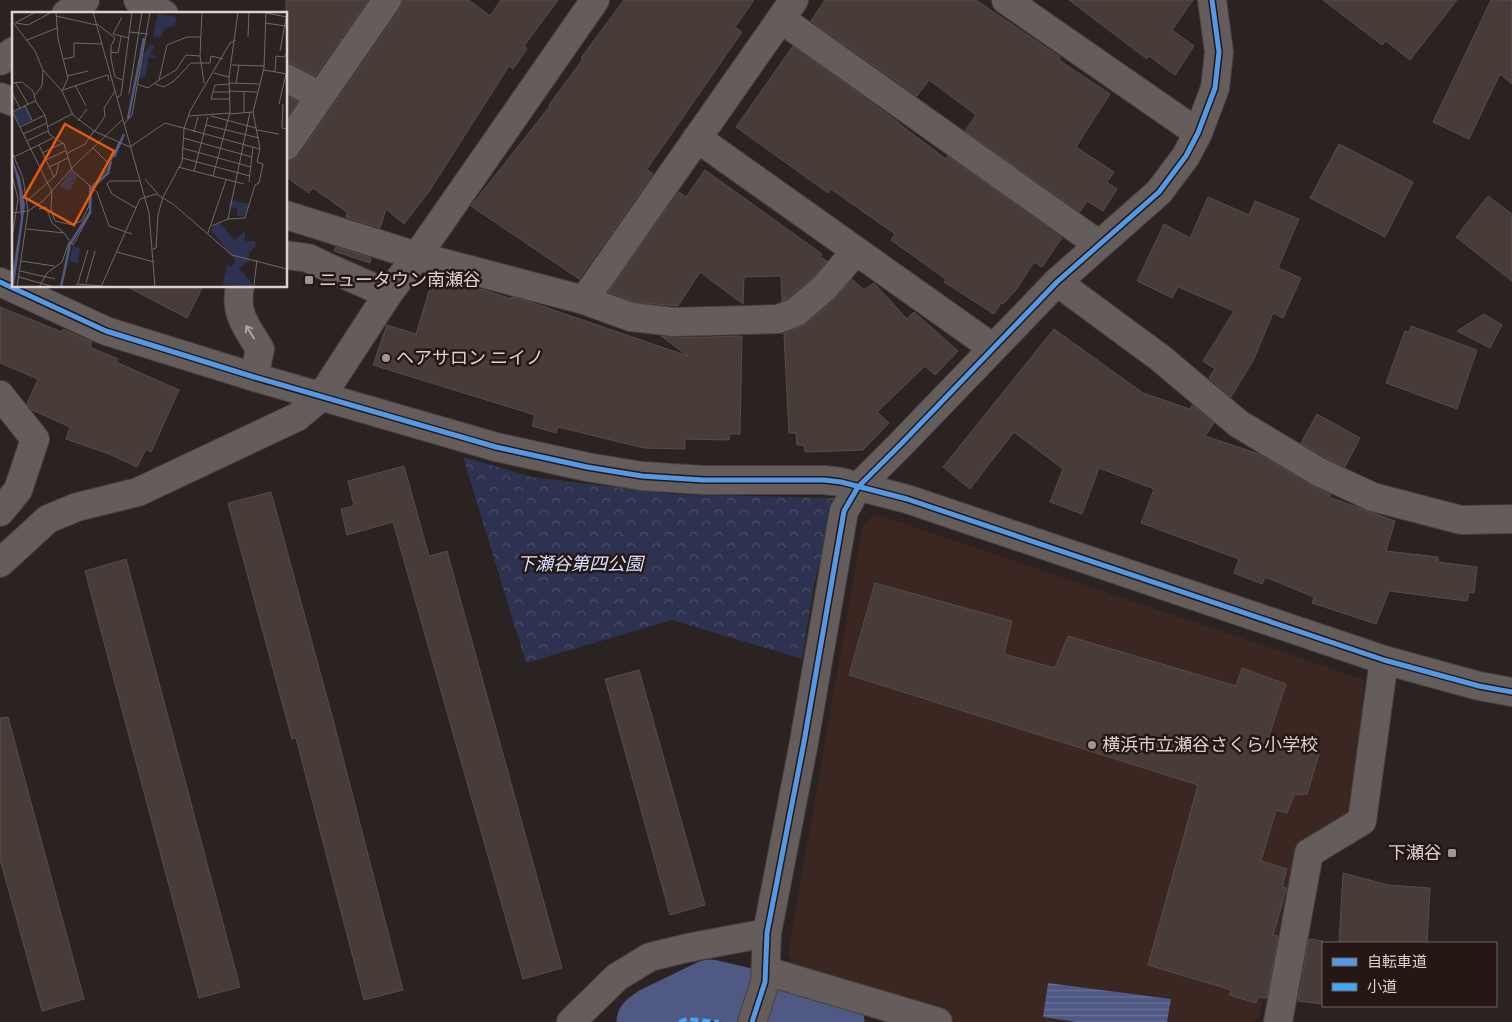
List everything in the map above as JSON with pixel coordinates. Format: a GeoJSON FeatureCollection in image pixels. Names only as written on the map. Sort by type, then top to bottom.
{"type":"FeatureCollection","features":[{"type":"Feature","properties":{"kind":"street"},"geometry":{"type":"LineString","coordinates":[[69,12],[85,0]]}},
{"type":"Feature","properties":{"kind":"street"},"geometry":{"type":"LineString","coordinates":[[138,0],[160,12]]}},
{"type":"Feature","properties":{"kind":"street"},"geometry":{"type":"LineString","coordinates":[[288,143],[387,0]]}},
{"type":"Feature","properties":{"kind":"street"},"geometry":{"type":"LineString","coordinates":[[0,563],[48,520],[77,508],[138,492],[297,416],[321,397],[380,290],[417,256],[596,0]]}},
{"type":"Feature","properties":{"kind":"street"},"geometry":{"type":"LineString","coordinates":[[1006,0],[1198,133]]}},
{"type":"Feature","properties":{"kind":"street"},"geometry":{"type":"LineString","coordinates":[[752,1022],[766,976],[767,933],[804,742],[844,511],[858,486],[1057,282],[1098,244],[1160,192],[1186,156],[1198,133],[1215,88],[1220,52],[1212,0]]}},
{"type":"Feature","properties":{"kind":"street"},"geometry":{"type":"LineString","coordinates":[[584,300],[787,10],[1098,244]]}},
{"type":"Feature","properties":{"kind":"street"},"geometry":{"type":"LineString","coordinates":[[0,61],[12,52]]}},
{"type":"Feature","properties":{"kind":"street"},"geometry":{"type":"LineString","coordinates":[[288,79],[320,96]]}},
{"type":"Feature","properties":{"kind":"street"},"geometry":{"type":"LineString","coordinates":[[0,96],[12,101]]}},
{"type":"Feature","properties":{"kind":"street"},"geometry":{"type":"LineString","coordinates":[[697,138],[993,348]]}},
{"type":"Feature","properties":{"kind":"street"},"geometry":{"type":"LineString","coordinates":[[288,216],[417,256],[584,300],[631,317],[674,322],[778,318],[796,312],[824,288],[856,251]]}},
{"type":"Feature","properties":{"kind":"street"},"geometry":{"type":"LineString","coordinates":[[288,255],[308,258],[380,290]]}},
{"type":"Feature","properties":{"kind":"street"},"geometry":{"type":"LineString","coordinates":[[0,282],[12,288]]}},
{"type":"Feature","properties":{"kind":"street"},"geometry":{"type":"LineString","coordinates":[[1057,282],[1159,357],[1239,424],[1319,472],[1373,497],[1461,520],[1512,519]]}},
{"type":"Feature","properties":{"kind":"street"},"geometry":{"type":"LineString","coordinates":[[13,288],[106,331],[321,397],[496,447],[587,467],[642,476],[703,480],[824,480],[841,482],[907,499],[1384,660],[1479,686],[1512,692]]}},
{"type":"Feature","properties":{"kind":"street"},"geometry":{"type":"LineString","coordinates":[[240,288],[237,300],[241,317],[260,349],[254,377]]}},
{"type":"Feature","properties":{"kind":"street"},"geometry":{"type":"LineString","coordinates":[[0,396],[35,440],[18,490],[0,512]]}},
{"type":"Feature","properties":{"kind":"street"},"geometry":{"type":"LineString","coordinates":[[1278,1022],[1309,853],[1362,821],[1384,660]]}},
{"type":"Feature","properties":{"kind":"street"},"geometry":{"type":"LineString","coordinates":[[571,1022],[617,977],[650,957],[767,933]]}},
{"type":"Feature","properties":{"kind":"street"},"geometry":{"type":"LineString","coordinates":[[766,976],[938,1022]]}},
{"type":"Feature","properties":{"kind":"shaded area","name":"横浜市立瀬谷さくら小学校"},"geometry":{"type":"Polygon","coordinates":[[[876,514],[1365,680],[1355,797],[1343,822],[1297,853],[1259,1018],[1252,1022],[956,1022],[800,976],[788,954],[863,524],[876,514]]]}},
{"type":"Feature","properties":{"kind":"shaded area"},"geometry":{"type":"Polygon","coordinates":[[[1048,983],[1171,999],[1167,1022],[1077,1022],[1043,1017],[1048,983]]]}},
{"type":"Feature","properties":{"kind":"green space","name":"下瀬谷第四公園"},"geometry":{"type":"Polygon","coordinates":[[[463,457],[532,477],[671,494],[838,498],[814,584],[802,659],[672,620],[526,663],[463,457]]]}},
{"type":"Feature","properties":{"kind":"building"},"geometry":{"type":"Polygon","coordinates":[[[286,0],[368,0],[315,76],[288,63],[288,12],[286,12],[286,0]]]}},
{"type":"Feature","properties":{"kind":"building"},"geometry":{"type":"Polygon","coordinates":[[[402,0],[469,0],[490,16],[501,0],[558,0],[524,46],[527,49],[513,69],[509,66],[430,190],[404,224],[386,209],[380,228],[346,217],[347,212],[313,188],[309,193],[288,178],[288,161],[293,160],[299,155],[400,9],[402,0]]]}},
{"type":"Feature","properties":{"kind":"building"},"geometry":{"type":"Polygon","coordinates":[[[624,0],[754,0],[735,27],[742,32],[647,169],[653,174],[579,279],[471,206],[550,106],[583,59],[581,58],[624,0]]]}},
{"type":"Feature","properties":{"kind":"building"},"geometry":{"type":"Polygon","coordinates":[[[825,0],[976,0],[1060,57],[1059,60],[1110,94],[1076,147],[1114,172],[1107,182],[1117,189],[1103,211],[1087,201],[1080,212],[965,131],[976,115],[929,80],[917,96],[811,21],[825,0]]]}},
{"type":"Feature","properties":{"kind":"building"},"geometry":{"type":"Polygon","coordinates":[[[1069,0],[1193,0],[1172,30],[1194,46],[1175,75],[1149,56],[1147,59],[1069,0]]]}},
{"type":"Feature","properties":{"kind":"building"},"geometry":{"type":"Polygon","coordinates":[[[1323,0],[1457,0],[1410,60],[1386,41],[1382,45],[1323,0]]]}},
{"type":"Feature","properties":{"kind":"building"},"geometry":{"type":"Polygon","coordinates":[[[1491,0],[1512,0],[1512,84],[1500,74],[1469,139],[1433,122],[1491,0]]]}},
{"type":"Feature","properties":{"kind":"building"},"geometry":{"type":"Polygon","coordinates":[[[793,46],[946,159],[948,156],[1062,238],[1042,267],[1034,262],[1016,290],[1003,304],[1001,303],[994,314],[944,282],[947,280],[891,240],[895,234],[831,189],[828,193],[736,127],[793,46]]]}},
{"type":"Feature","properties":{"kind":"building"},"geometry":{"type":"Polygon","coordinates":[[[288,97],[298,102],[288,115],[288,97]]]}},
{"type":"Feature","properties":{"kind":"building"},"geometry":{"type":"Polygon","coordinates":[[[1339,144],[1413,182],[1385,237],[1310,198],[1339,144]]]}},
{"type":"Feature","properties":{"kind":"building"},"geometry":{"type":"Polygon","coordinates":[[[705,170],[822,254],[820,257],[827,261],[813,277],[782,301],[781,276],[744,277],[743,304],[700,272],[678,306],[635,302],[608,292],[679,192],[686,197],[705,170]]]}},
{"type":"Feature","properties":{"kind":"building"},"geometry":{"type":"Polygon","coordinates":[[[1488,196],[1512,214],[1512,281],[1456,237],[1488,196]]]}},
{"type":"Feature","properties":{"kind":"building"},"geometry":{"type":"Polygon","coordinates":[[[1208,197],[1249,215],[1255,201],[1299,219],[1278,268],[1301,278],[1283,318],[1273,313],[1254,359],[1231,397],[1209,378],[1215,369],[1203,361],[1234,311],[1178,287],[1172,298],[1137,281],[1164,224],[1190,238],[1208,197]]]}},
{"type":"Feature","properties":{"kind":"building"},"geometry":{"type":"Polygon","coordinates":[[[336,247],[371,258],[370,263],[334,251],[336,247]]]}},
{"type":"Feature","properties":{"kind":"building"},"geometry":{"type":"Polygon","coordinates":[[[433,278],[452,284],[452,282],[474,287],[512,299],[512,297],[524,300],[688,356],[661,336],[674,338],[742,336],[740,434],[730,434],[729,440],[685,439],[685,449],[644,448],[558,427],[556,433],[532,426],[535,415],[373,365],[387,325],[416,334],[433,278]]]}},
{"type":"Feature","properties":{"kind":"building"},"geometry":{"type":"Polygon","coordinates":[[[852,279],[864,290],[874,283],[907,319],[914,312],[958,351],[935,375],[925,366],[877,412],[889,423],[863,450],[805,452],[804,445],[797,445],[796,433],[789,433],[784,336],[786,336],[783,334],[806,324],[834,300],[852,279]]]}},
{"type":"Feature","properties":{"kind":"building"},"geometry":{"type":"Polygon","coordinates":[[[130,288],[202,288],[187,318],[130,288]]]}},
{"type":"Feature","properties":{"kind":"building"},"geometry":{"type":"Polygon","coordinates":[[[0,307],[62,332],[63,329],[92,342],[90,347],[118,359],[116,362],[179,390],[151,452],[146,449],[137,467],[109,454],[66,439],[70,427],[32,410],[27,404],[38,379],[0,363],[0,307]]]}},
{"type":"Feature","properties":{"kind":"building"},"geometry":{"type":"Polygon","coordinates":[[[1484,314],[1502,325],[1490,348],[1457,331],[1484,314]]]}},
{"type":"Feature","properties":{"kind":"building"},"geometry":{"type":"Polygon","coordinates":[[[1411,326],[1477,350],[1457,409],[1386,383],[1405,331],[1409,332],[1411,326]]]}},
{"type":"Feature","properties":{"kind":"building"},"geometry":{"type":"Polygon","coordinates":[[[1054,329],[1143,393],[1190,409],[1192,405],[1214,423],[1205,436],[1259,454],[1331,495],[1329,497],[1395,521],[1386,551],[1438,557],[1438,562],[1477,567],[1474,593],[1469,592],[1467,601],[1389,591],[1376,624],[1312,603],[1314,597],[1265,577],[1262,584],[1234,573],[1239,559],[1141,523],[1154,489],[1099,468],[1082,514],[1050,502],[1063,469],[1014,432],[970,489],[943,467],[1054,329]]]}},
{"type":"Feature","properties":{"kind":"building"},"geometry":{"type":"Polygon","coordinates":[[[1317,414],[1360,438],[1345,467],[1301,443],[1317,414]]]}},
{"type":"Feature","properties":{"kind":"building"},"geometry":{"type":"Polygon","coordinates":[[[404,466],[429,556],[447,551],[562,968],[523,979],[393,522],[347,535],[341,509],[354,506],[348,481],[404,466]]]}},
{"type":"Feature","properties":{"kind":"building"},"geometry":{"type":"Polygon","coordinates":[[[271,492],[335,727],[403,990],[364,1000],[296,738],[292,739],[228,503],[271,492]]]}},
{"type":"Feature","properties":{"kind":"building"},"geometry":{"type":"Polygon","coordinates":[[[126,559],[240,987],[199,998],[85,571],[126,559]]]}},
{"type":"Feature","properties":{"kind":"building"},"geometry":{"type":"Polygon","coordinates":[[[875,583],[1012,621],[1004,654],[1055,668],[1068,636],[1236,686],[1242,668],[1286,684],[1269,736],[1319,754],[1307,794],[1294,795],[1287,813],[1276,810],[1261,861],[1287,869],[1282,887],[1287,888],[1273,935],[1278,936],[1267,998],[1258,997],[1256,1003],[1229,995],[1231,990],[1148,965],[1198,785],[849,675],[875,583]]]}},
{"type":"Feature","properties":{"kind":"building"},"geometry":{"type":"Polygon","coordinates":[[[639,670],[705,905],[670,915],[605,679],[639,670]]]}},
{"type":"Feature","properties":{"kind":"building"},"geometry":{"type":"Polygon","coordinates":[[[8,717],[84,999],[42,1011],[0,859],[0,718],[8,717]]]}},
{"type":"Feature","properties":{"kind":"building"},"geometry":{"type":"Polygon","coordinates":[[[1343,873],[1388,885],[1430,888],[1427,942],[1339,942],[1343,873]]]}},
{"type":"Feature","properties":{"kind":"building"},"geometry":{"type":"Polygon","coordinates":[[[1309,939],[1323,941],[1322,1004],[1298,1001],[1309,939]]]}},
{"type":"Feature","properties":{"kind":"waterway"},"geometry":{"type":"LineString","coordinates":[[646,1022],[654,1016],[710,989],[784,1006],[835,1022]]}},
{"type":"Feature","properties":{"kind":"marked path"},"geometry":{"type":"LineString","coordinates":[[679,1022],[687,1019],[719,1022]]}},
{"type":"Feature","properties":{"kind":"cycle path"},"geometry":{"type":"LineString","coordinates":[[752,1022],[765,982],[767,933],[804,742],[844,511],[858,487],[1057,282],[1159,192],[1186,156],[1198,133],[1215,88],[1219,52],[1212,0]]}},
{"type":"Feature","properties":{"kind":"cycle path"},"geometry":{"type":"LineString","coordinates":[[0,282],[12,288]]}},
{"type":"Feature","properties":{"kind":"cycle path"},"geometry":{"type":"LineString","coordinates":[[13,288],[106,331],[254,377],[496,447],[587,467],[642,476],[703,480],[824,480],[841,482],[907,499],[1384,660],[1479,686],[1512,692]]}},
{"type":"Feature","properties":{"kind":"place","name":"ニュータウン南瀬谷"},"geometry":{"type":"Point","coordinates":[309,280]}},
{"type":"Feature","properties":{"kind":"place","name":"ヘアサロン ニイノ"},"geometry":{"type":"Point","coordinates":[386,358]}},
{"type":"Feature","properties":{"kind":"place","name":"横浜市立瀬谷さくら小学校"},"geometry":{"type":"Point","coordinates":[1092,745]}},
{"type":"Feature","properties":{"kind":"place","name":"下瀬谷"},"geometry":{"type":"Point","coordinates":[1452,853]}}]}
